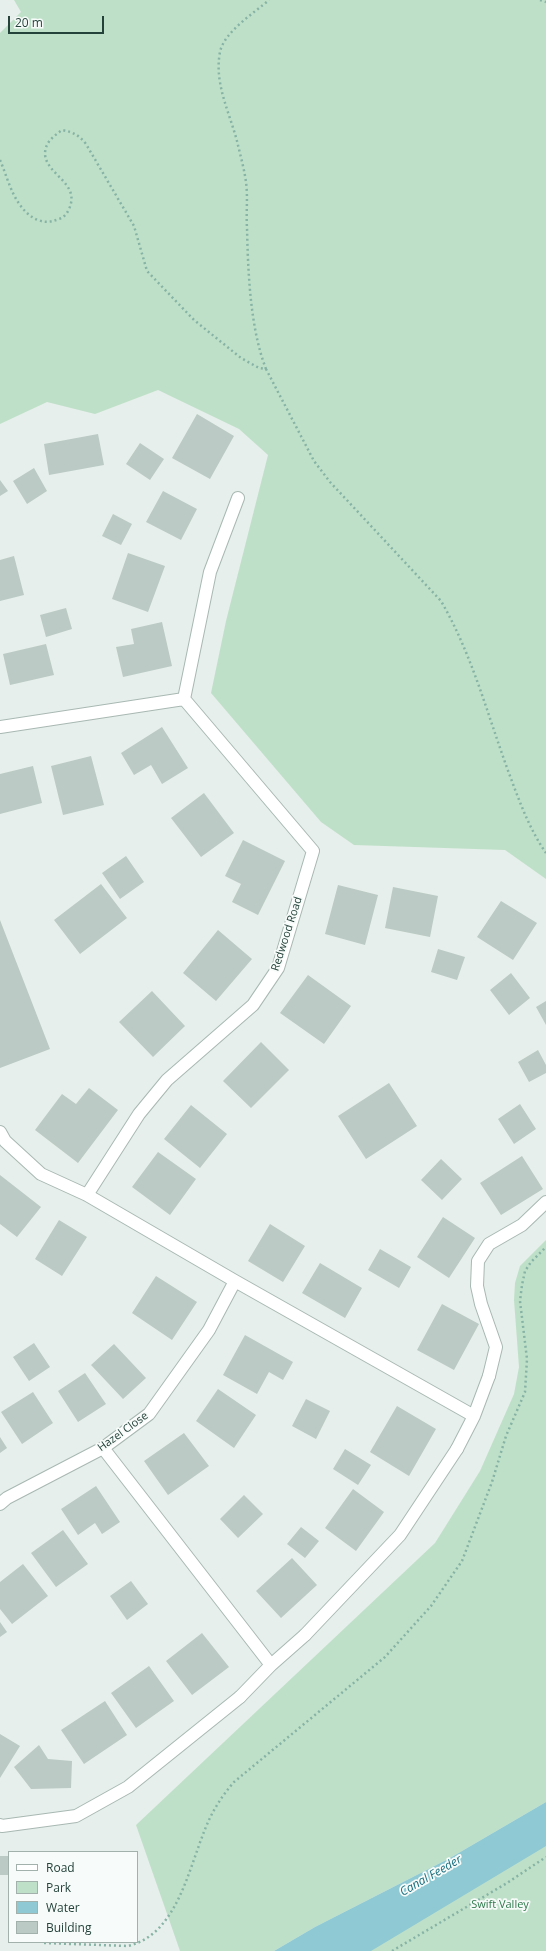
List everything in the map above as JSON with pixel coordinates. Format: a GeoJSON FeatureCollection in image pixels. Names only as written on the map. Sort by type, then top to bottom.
{"type":"FeatureCollection","features":[{"type":"Feature","properties":{"kind":"street"},"geometry":{"type":"LineString","coordinates":[[0,727],[184,699],[210,572],[238,498]]}},
{"type":"Feature","properties":{"kind":"street","name":"Redwood Road"},"geometry":{"type":"LineString","coordinates":[[87,1195],[139,1114],[167,1080],[253,1005],[278,968],[313,851],[184,699]]}},
{"type":"Feature","properties":{"kind":"street"},"geometry":{"type":"LineString","coordinates":[[0,1132],[5,1141],[41,1174],[87,1195],[234,1281],[474,1416]]}},
{"type":"Feature","properties":{"kind":"street"},"geometry":{"type":"LineString","coordinates":[[0,1825],[2,1826],[76,1816],[128,1787],[240,1698],[271,1665],[305,1635],[400,1535],[457,1449],[474,1416],[489,1376],[496,1348],[481,1304],[477,1286],[478,1261],[489,1244],[522,1225],[546,1202]]}},
{"type":"Feature","properties":{"kind":"street","name":"Hazel Close"},"geometry":{"type":"LineString","coordinates":[[0,1504],[7,1498],[103,1448],[149,1414],[209,1330],[234,1281]]}},
{"type":"Feature","properties":{"kind":"street"},"geometry":{"type":"LineString","coordinates":[[103,1448],[271,1665]]}},
{"type":"Feature","properties":{"kind":"path"},"geometry":{"type":"LineString","coordinates":[[269,0],[232,32],[224,42],[220,51],[218,77],[221,92],[234,132],[245,178],[250,283],[260,355],[314,461],[330,482],[372,529],[441,602],[452,620],[475,674],[516,792],[529,824],[546,853]]}},
{"type":"Feature","properties":{"kind":"path"},"geometry":{"type":"LineString","coordinates":[[540,0],[546,2]]}},
{"type":"Feature","properties":{"kind":"path"},"geometry":{"type":"LineString","coordinates":[[0,160],[16,198],[22,208],[32,218],[50,223],[68,213],[72,199],[70,190],[49,162],[45,154],[47,144],[62,130],[72,131],[80,137],[86,144],[134,226],[147,271],[194,320],[241,358],[266,369]]}},
{"type":"Feature","properties":{"kind":"path"},"geometry":{"type":"LineString","coordinates":[[44,1943],[128,1946],[141,1943],[151,1935],[166,1919],[178,1900],[212,1813],[231,1786],[385,1657],[431,1606],[449,1582],[462,1561],[492,1482],[506,1436],[525,1392],[528,1359],[520,1301],[522,1285],[528,1266],[546,1248]]}},
{"type":"Feature","properties":{"kind":"path"},"geometry":{"type":"LineString","coordinates":[[392,1951],[507,1883],[546,1857]]}},
{"type":"Feature","properties":{"kind":"green space"},"geometry":{"type":"Polygon","coordinates":[[[14,0],[546,0],[546,879],[505,850],[354,845],[321,822],[211,693],[226,621],[268,455],[239,429],[158,390],[95,414],[47,402],[0,424],[0,33],[21,12],[14,0]]]}},
{"type":"Feature","properties":{"kind":"green space"},"geometry":{"type":"Polygon","coordinates":[[[546,1240],[546,1802],[450,1858],[315,1927],[274,1951],[180,1951],[136,1825],[435,1543],[480,1471],[514,1394],[519,1367],[514,1300],[515,1283],[520,1266],[546,1240]]]}},
{"type":"Feature","properties":{"kind":"green space","name":"Swift Valley"},"geometry":{"type":"Polygon","coordinates":[[[546,1821],[546,1951],[328,1951],[546,1821]]]}},
{"type":"Feature","properties":{"kind":"water","name":"Canal Feeder"},"geometry":{"type":"Polygon","coordinates":[[[546,1802],[546,1846],[371,1951],[274,1951],[315,1927],[450,1858],[546,1802]]]}},
{"type":"Feature","properties":{"kind":"building"},"geometry":{"type":"Polygon","coordinates":[[[197,414],[234,436],[210,479],[172,458],[197,414]]]}},
{"type":"Feature","properties":{"kind":"building"},"geometry":{"type":"Polygon","coordinates":[[[98,434],[104,465],[49,475],[44,444],[98,434]]]}},
{"type":"Feature","properties":{"kind":"building"},"geometry":{"type":"Polygon","coordinates":[[[140,443],[164,459],[150,480],[126,464],[140,443]]]}},
{"type":"Feature","properties":{"kind":"building"},"geometry":{"type":"Polygon","coordinates":[[[34,468],[47,491],[27,504],[13,481],[34,468]]]}},
{"type":"Feature","properties":{"kind":"building"},"geometry":{"type":"Polygon","coordinates":[[[0,480],[8,491],[0,496],[0,480]]]}},
{"type":"Feature","properties":{"kind":"building"},"geometry":{"type":"Polygon","coordinates":[[[163,491],[197,509],[181,540],[146,522],[163,491]]]}},
{"type":"Feature","properties":{"kind":"building"},"geometry":{"type":"Polygon","coordinates":[[[113,514],[132,524],[121,545],[102,536],[113,514]]]}},
{"type":"Feature","properties":{"kind":"building"},"geometry":{"type":"Polygon","coordinates":[[[128,553],[165,566],[148,612],[112,599],[128,553]]]}},
{"type":"Feature","properties":{"kind":"building"},"geometry":{"type":"Polygon","coordinates":[[[14,556],[24,595],[0,601],[0,560],[14,556]]]}},
{"type":"Feature","properties":{"kind":"building"},"geometry":{"type":"Polygon","coordinates":[[[66,608],[72,629],[46,637],[40,615],[66,608]]]}},
{"type":"Feature","properties":{"kind":"building"},"geometry":{"type":"Polygon","coordinates":[[[162,622],[172,666],[123,677],[116,647],[134,644],[131,629],[162,622]]]}},
{"type":"Feature","properties":{"kind":"building"},"geometry":{"type":"Polygon","coordinates":[[[46,644],[54,675],[10,685],[3,654],[46,644]]]}},
{"type":"Feature","properties":{"kind":"building"},"geometry":{"type":"Polygon","coordinates":[[[162,727],[188,768],[162,784],[151,765],[134,775],[121,753],[162,727]]]}},
{"type":"Feature","properties":{"kind":"building"},"geometry":{"type":"Polygon","coordinates":[[[91,756],[104,805],[63,815],[51,766],[91,756]]]}},
{"type":"Feature","properties":{"kind":"building"},"geometry":{"type":"Polygon","coordinates":[[[33,766],[42,803],[0,814],[0,774],[33,766]]]}},
{"type":"Feature","properties":{"kind":"building"},"geometry":{"type":"Polygon","coordinates":[[[204,793],[234,833],[201,857],[171,818],[204,793]]]}},
{"type":"Feature","properties":{"kind":"building"},"geometry":{"type":"Polygon","coordinates":[[[243,840],[285,861],[258,915],[232,902],[241,884],[225,876],[243,840]]]}},
{"type":"Feature","properties":{"kind":"building"},"geometry":{"type":"Polygon","coordinates":[[[126,856],[144,882],[120,899],[102,873],[126,856]]]}},
{"type":"Feature","properties":{"kind":"building"},"geometry":{"type":"Polygon","coordinates":[[[101,884],[127,918],[80,954],[54,920],[101,884]]]}},
{"type":"Feature","properties":{"kind":"building"},"geometry":{"type":"Polygon","coordinates":[[[338,885],[378,895],[365,945],[325,934],[338,885]]]}},
{"type":"Feature","properties":{"kind":"building"},"geometry":{"type":"Polygon","coordinates":[[[393,887],[438,896],[430,937],[385,928],[393,887]]]}},
{"type":"Feature","properties":{"kind":"building"},"geometry":{"type":"Polygon","coordinates":[[[501,901],[537,923],[513,960],[477,937],[501,901]]]}},
{"type":"Feature","properties":{"kind":"building"},"geometry":{"type":"Polygon","coordinates":[[[0,920],[50,1049],[0,1068],[0,920]]]}},
{"type":"Feature","properties":{"kind":"building"},"geometry":{"type":"Polygon","coordinates":[[[218,930],[252,959],[216,1001],[183,973],[218,930]]]}},
{"type":"Feature","properties":{"kind":"building"},"geometry":{"type":"Polygon","coordinates":[[[438,949],[465,957],[457,980],[431,972],[438,949]]]}},
{"type":"Feature","properties":{"kind":"building"},"geometry":{"type":"Polygon","coordinates":[[[511,973],[530,998],[509,1015],[490,990],[511,973]]]}},
{"type":"Feature","properties":{"kind":"building"},"geometry":{"type":"Polygon","coordinates":[[[308,975],[351,1006],[324,1044],[280,1013],[308,975]]]}},
{"type":"Feature","properties":{"kind":"building"},"geometry":{"type":"Polygon","coordinates":[[[152,991],[185,1026],[153,1057],[119,1022],[152,991]]]}},
{"type":"Feature","properties":{"kind":"building"},"geometry":{"type":"Polygon","coordinates":[[[546,1001],[546,1025],[536,1007],[546,1001]]]}},
{"type":"Feature","properties":{"kind":"building"},"geometry":{"type":"Polygon","coordinates":[[[261,1042],[289,1070],[251,1108],[223,1081],[261,1042]]]}},
{"type":"Feature","properties":{"kind":"building"},"geometry":{"type":"Polygon","coordinates":[[[538,1050],[546,1065],[546,1073],[529,1082],[518,1062],[538,1050]]]}},
{"type":"Feature","properties":{"kind":"building"},"geometry":{"type":"Polygon","coordinates":[[[389,1083],[417,1126],[366,1159],[338,1116],[389,1083]]]}},
{"type":"Feature","properties":{"kind":"building"},"geometry":{"type":"Polygon","coordinates":[[[89,1088],[118,1110],[78,1163],[35,1130],[62,1094],[76,1104],[89,1088]]]}},
{"type":"Feature","properties":{"kind":"building"},"geometry":{"type":"Polygon","coordinates":[[[520,1104],[536,1129],[514,1144],[498,1119],[520,1104]]]}},
{"type":"Feature","properties":{"kind":"building"},"geometry":{"type":"Polygon","coordinates":[[[191,1105],[227,1134],[200,1168],[164,1139],[191,1105]]]}},
{"type":"Feature","properties":{"kind":"building"},"geometry":{"type":"Polygon","coordinates":[[[158,1152],[196,1179],[170,1215],[132,1187],[158,1152]]]}},
{"type":"Feature","properties":{"kind":"building"},"geometry":{"type":"Polygon","coordinates":[[[522,1156],[543,1189],[501,1215],[480,1183],[522,1156]]]}},
{"type":"Feature","properties":{"kind":"building"},"geometry":{"type":"Polygon","coordinates":[[[441,1159],[462,1179],[442,1200],[421,1180],[441,1159]]]}},
{"type":"Feature","properties":{"kind":"building"},"geometry":{"type":"Polygon","coordinates":[[[0,1175],[41,1207],[17,1237],[0,1224],[0,1175]]]}},
{"type":"Feature","properties":{"kind":"building"},"geometry":{"type":"Polygon","coordinates":[[[443,1217],[475,1238],[449,1278],[417,1257],[443,1217]]]}},
{"type":"Feature","properties":{"kind":"building"},"geometry":{"type":"Polygon","coordinates":[[[59,1220],[87,1237],[62,1276],[35,1259],[59,1220]]]}},
{"type":"Feature","properties":{"kind":"building"},"geometry":{"type":"Polygon","coordinates":[[[270,1224],[305,1246],[283,1282],[248,1261],[270,1224]]]}},
{"type":"Feature","properties":{"kind":"building"},"geometry":{"type":"Polygon","coordinates":[[[380,1249],[411,1267],[399,1288],[368,1270],[380,1249]]]}},
{"type":"Feature","properties":{"kind":"building"},"geometry":{"type":"Polygon","coordinates":[[[320,1263],[362,1288],[345,1318],[302,1293],[320,1263]]]}},
{"type":"Feature","properties":{"kind":"building"},"geometry":{"type":"Polygon","coordinates":[[[156,1276],[197,1302],[172,1340],[132,1313],[156,1276]]]}},
{"type":"Feature","properties":{"kind":"building"},"geometry":{"type":"Polygon","coordinates":[[[442,1304],[479,1324],[454,1370],[417,1350],[442,1304]]]}},
{"type":"Feature","properties":{"kind":"building"},"geometry":{"type":"Polygon","coordinates":[[[245,1335],[293,1362],[283,1380],[269,1372],[257,1394],[223,1375],[245,1335]]]}},
{"type":"Feature","properties":{"kind":"building"},"geometry":{"type":"Polygon","coordinates":[[[34,1343],[50,1367],[29,1381],[13,1357],[34,1343]]]}},
{"type":"Feature","properties":{"kind":"building"},"geometry":{"type":"Polygon","coordinates":[[[114,1344],[146,1378],[123,1399],[91,1365],[114,1344]]]}},
{"type":"Feature","properties":{"kind":"building"},"geometry":{"type":"Polygon","coordinates":[[[85,1373],[106,1404],[78,1422],[58,1391],[85,1373]]]}},
{"type":"Feature","properties":{"kind":"building"},"geometry":{"type":"Polygon","coordinates":[[[218,1389],[256,1415],[234,1448],[196,1421],[218,1389]]]}},
{"type":"Feature","properties":{"kind":"building"},"geometry":{"type":"Polygon","coordinates":[[[33,1392],[53,1423],[22,1444],[1,1412],[33,1392]]]}},
{"type":"Feature","properties":{"kind":"building"},"geometry":{"type":"Polygon","coordinates":[[[306,1399],[330,1411],[316,1439],[292,1426],[306,1399]]]}},
{"type":"Feature","properties":{"kind":"building"},"geometry":{"type":"Polygon","coordinates":[[[397,1406],[436,1429],[409,1476],[370,1452],[397,1406]]]}},
{"type":"Feature","properties":{"kind":"building"},"geometry":{"type":"Polygon","coordinates":[[[184,1433],[209,1466],[168,1495],[144,1461],[184,1433]]]}},
{"type":"Feature","properties":{"kind":"building"},"geometry":{"type":"Polygon","coordinates":[[[0,1437],[7,1448],[0,1453],[0,1437]]]}},
{"type":"Feature","properties":{"kind":"building"},"geometry":{"type":"Polygon","coordinates":[[[345,1449],[371,1465],[358,1485],[333,1469],[345,1449]]]}},
{"type":"Feature","properties":{"kind":"building"},"geometry":{"type":"Polygon","coordinates":[[[96,1486],[120,1522],[102,1534],[95,1523],[78,1535],[61,1509],[96,1486]]]}},
{"type":"Feature","properties":{"kind":"building"},"geometry":{"type":"Polygon","coordinates":[[[353,1489],[384,1512],[356,1551],[325,1528],[353,1489]]]}},
{"type":"Feature","properties":{"kind":"building"},"geometry":{"type":"Polygon","coordinates":[[[244,1495],[263,1514],[238,1538],[220,1519],[244,1495]]]}},
{"type":"Feature","properties":{"kind":"building"},"geometry":{"type":"Polygon","coordinates":[[[301,1527],[319,1541],[305,1558],[287,1544],[301,1527]]]}},
{"type":"Feature","properties":{"kind":"building"},"geometry":{"type":"Polygon","coordinates":[[[63,1530],[88,1564],[56,1587],[31,1553],[63,1530]]]}},
{"type":"Feature","properties":{"kind":"building"},"geometry":{"type":"Polygon","coordinates":[[[292,1558],[317,1585],[281,1618],[256,1591],[292,1558]]]}},
{"type":"Feature","properties":{"kind":"building"},"geometry":{"type":"Polygon","coordinates":[[[23,1564],[48,1596],[12,1624],[0,1609],[0,1582],[23,1564]]]}},
{"type":"Feature","properties":{"kind":"building"},"geometry":{"type":"Polygon","coordinates":[[[131,1581],[148,1604],[127,1620],[110,1596],[131,1581]]]}},
{"type":"Feature","properties":{"kind":"building"},"geometry":{"type":"Polygon","coordinates":[[[0,1622],[7,1632],[0,1637],[0,1622]]]}},
{"type":"Feature","properties":{"kind":"building"},"geometry":{"type":"Polygon","coordinates":[[[202,1633],[229,1667],[192,1695],[166,1661],[202,1633]]]}},
{"type":"Feature","properties":{"kind":"building"},"geometry":{"type":"Polygon","coordinates":[[[149,1666],[174,1701],[136,1728],[111,1693],[149,1666]]]}},
{"type":"Feature","properties":{"kind":"building"},"geometry":{"type":"Polygon","coordinates":[[[105,1701],[127,1735],[84,1764],[61,1730],[105,1701]]]}},
{"type":"Feature","properties":{"kind":"building"},"geometry":{"type":"Polygon","coordinates":[[[0,1734],[20,1746],[0,1778],[0,1734]]]}},
{"type":"Feature","properties":{"kind":"building"},"geometry":{"type":"Polygon","coordinates":[[[39,1745],[48,1759],[72,1761],[71,1788],[31,1789],[14,1767],[39,1745]]]}},
{"type":"Feature","properties":{"kind":"building"},"geometry":{"type":"Polygon","coordinates":[[[0,1856],[8,1856],[8,1875],[0,1875],[0,1856]]]}}]}
